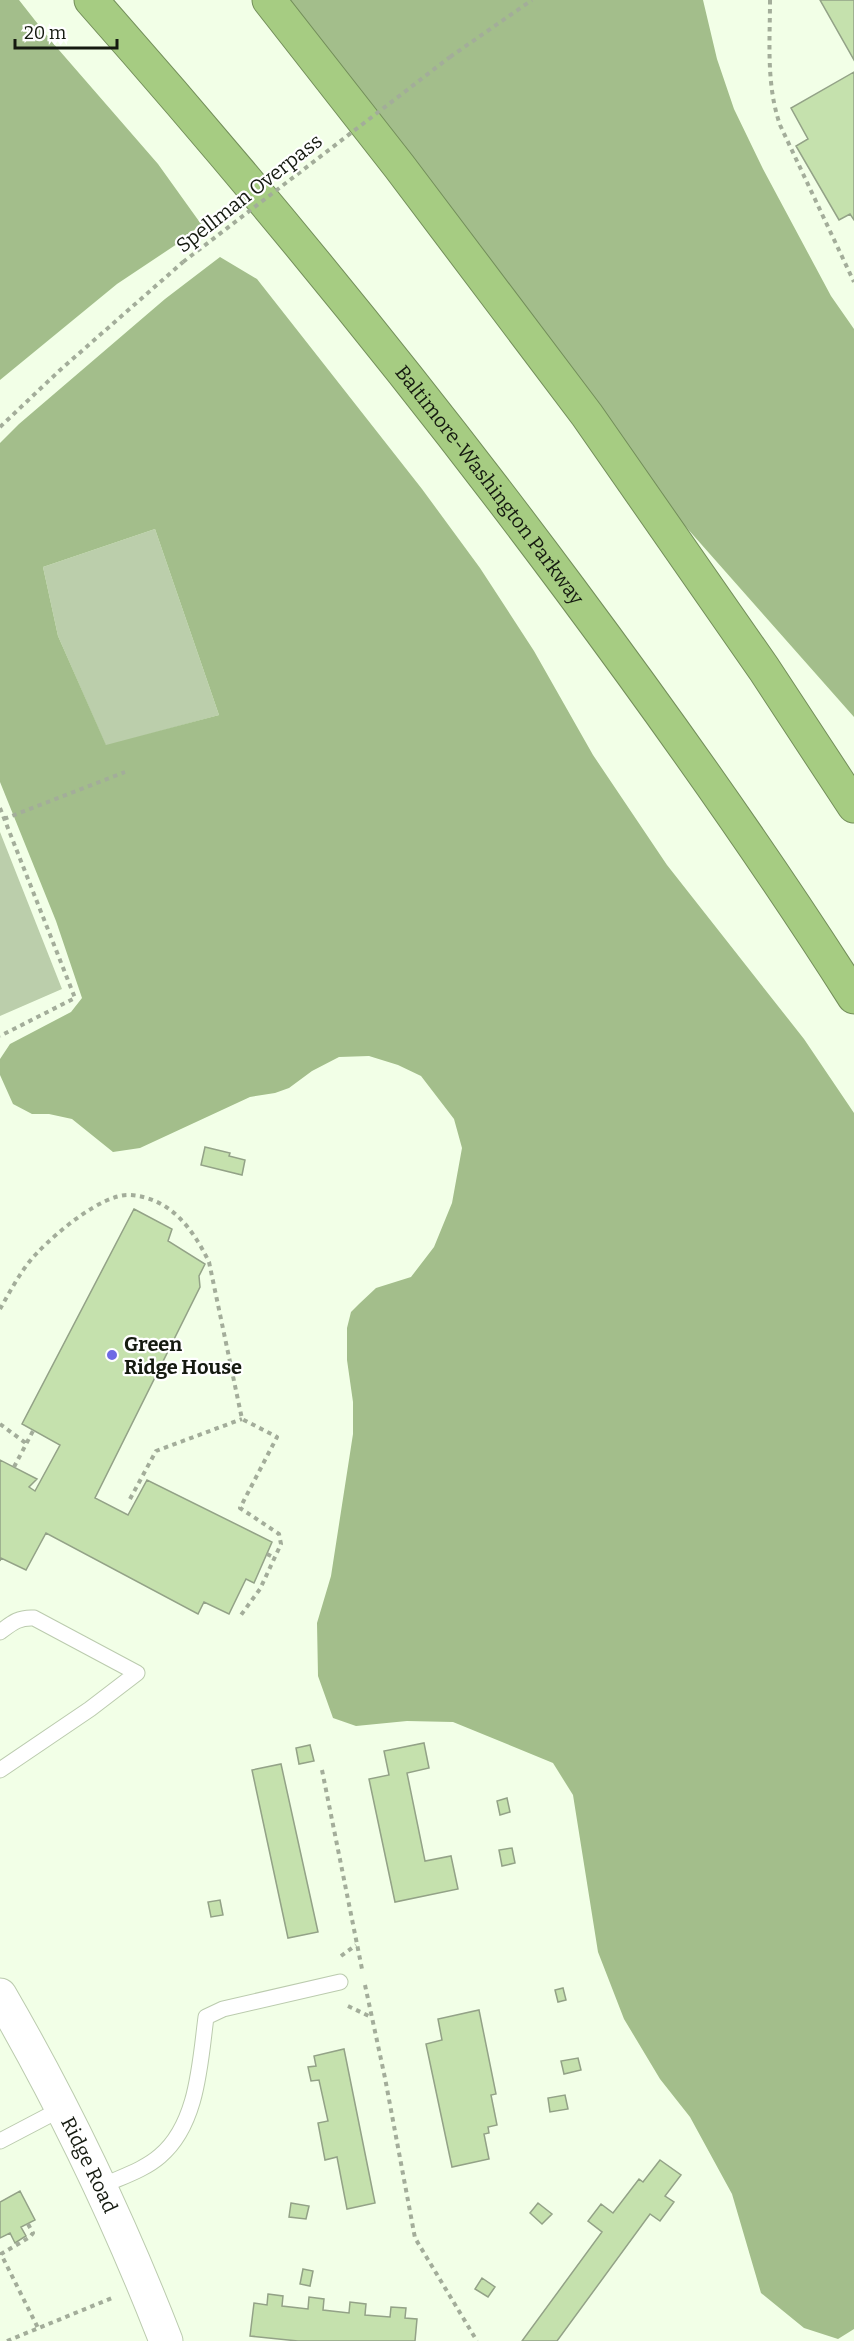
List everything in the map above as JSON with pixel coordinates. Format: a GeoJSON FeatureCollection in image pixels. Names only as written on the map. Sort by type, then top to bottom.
{"type":"FeatureCollection","features":[{"type":"Feature","properties":{"kind":"highway","name":"Baltimore-Washington Parkway"},"geometry":{"type":"LineString","coordinates":[[91,0],[300,242],[486,477],[666,718],[854,997]]}},
{"type":"Feature","properties":{"kind":"highway"},"geometry":{"type":"LineString","coordinates":[[269,0],[399,166],[587,415],[764,669],[854,806]]}},
{"type":"Feature","properties":{"kind":"street","name":"Ridge Road"},"geometry":{"type":"LineString","coordinates":[[0,1995],[63,2108],[102,2186],[166,2341]]}},
{"type":"Feature","properties":{"kind":"lane"},"geometry":{"type":"LineString","coordinates":[[0,1632],[15,1620],[34,1618],[137,1673],[90,1709],[0,1770]]}},
{"type":"Feature","properties":{"kind":"lane"},"geometry":{"type":"LineString","coordinates":[[102,2186],[146,2166],[161,2156],[179,2133],[191,2104],[198,2075],[206,2017],[223,2009],[340,1982]]}},
{"type":"Feature","properties":{"kind":"lane"},"geometry":{"type":"LineString","coordinates":[[0,2142],[63,2108]]}},
{"type":"Feature","properties":{"kind":"path","name":"Spellman Overpass"},"geometry":{"type":"LineString","coordinates":[[0,427],[58,371],[183,262],[450,57],[532,0]]}},
{"type":"Feature","properties":{"kind":"path"},"geometry":{"type":"LineString","coordinates":[[770,0],[770,82],[774,107],[780,125],[854,282]]}},
{"type":"Feature","properties":{"kind":"path"},"geometry":{"type":"LineString","coordinates":[[4,819],[125,772]]}},
{"type":"Feature","properties":{"kind":"path"},"geometry":{"type":"LineString","coordinates":[[0,808],[75,998],[0,1036]]}},
{"type":"Feature","properties":{"kind":"path"},"geometry":{"type":"LineString","coordinates":[[0,1309],[36,1253],[72,1221],[103,1202],[128,1195],[147,1199],[168,1208],[182,1218],[209,1262],[242,1419]]}},
{"type":"Feature","properties":{"kind":"path"},"geometry":{"type":"LineString","coordinates":[[130,1499],[156,1451],[242,1419],[277,1437],[240,1509],[279,1534],[282,1544],[260,1589],[241,1615]]}},
{"type":"Feature","properties":{"kind":"path"},"geometry":{"type":"LineString","coordinates":[[0,1424],[27,1444]]}},
{"type":"Feature","properties":{"kind":"path"},"geometry":{"type":"LineString","coordinates":[[14,1467],[33,1431]]}},
{"type":"Feature","properties":{"kind":"path"},"geometry":{"type":"LineString","coordinates":[[267,1554],[275,1558]]}},
{"type":"Feature","properties":{"kind":"path"},"geometry":{"type":"LineString","coordinates":[[322,1770],[356,1943],[386,2078],[415,2238],[477,2341]]}},
{"type":"Feature","properties":{"kind":"path"},"geometry":{"type":"LineString","coordinates":[[28,2224],[33,2233],[30,2237],[1,2254],[38,2328]]}},
{"type":"Feature","properties":{"kind":"path"},"geometry":{"type":"LineString","coordinates":[[8,2341],[144,2285]]}},
{"type":"Feature","properties":{"kind":"green space"},"geometry":{"type":"Polygon","coordinates":[[[0,0],[19,0],[52,42],[158,164],[201,224],[183,240],[117,284],[0,380],[0,0]]]}},
{"type":"Feature","properties":{"kind":"green space"},"geometry":{"type":"Polygon","coordinates":[[[269,0],[703,0],[717,59],[734,109],[763,169],[831,296],[854,329],[854,717],[587,415],[269,0]]]}},
{"type":"Feature","properties":{"kind":"green space"},"geometry":{"type":"Polygon","coordinates":[[[220,257],[257,279],[422,489],[480,568],[534,651],[593,755],[667,865],[804,1039],[854,1113],[854,2329],[838,2339],[804,2328],[761,2293],[732,2194],[690,2117],[660,2079],[624,2019],[598,1952],[573,1795],[553,1763],[453,1722],[407,1721],[356,1726],[333,1718],[318,1676],[317,1623],[331,1576],[353,1434],[353,1402],[347,1360],[347,1328],[351,1312],[376,1288],[411,1277],[434,1247],[452,1203],[462,1148],[454,1119],[421,1076],[398,1065],[369,1056],[339,1057],[312,1071],[289,1088],[250,1097],[140,1148],[113,1152],[72,1119],[49,1114],[32,1114],[13,1104],[0,1075],[0,1059],[10,1044],[71,1012],[82,998],[56,921],[0,782],[0,443],[19,424],[165,299],[220,257]],[[155,529],[43,567],[58,636],[106,745],[219,715],[155,529]]]}},
{"type":"Feature","properties":{"kind":"green space"},"geometry":{"type":"Polygon","coordinates":[[[155,529],[219,715],[106,746],[58,636],[43,567],[155,529]]]}},
{"type":"Feature","properties":{"kind":"green space"},"geometry":{"type":"Polygon","coordinates":[[[0,832],[62,989],[0,1016],[0,832]]]}},
{"type":"Feature","properties":{"kind":"building"},"geometry":{"type":"Polygon","coordinates":[[[820,0],[854,0],[854,60],[820,0]]]}},
{"type":"Feature","properties":{"kind":"building"},"geometry":{"type":"Polygon","coordinates":[[[854,72],[854,220],[850,214],[839,220],[796,146],[808,139],[791,108],[854,72]]]}},
{"type":"Feature","properties":{"kind":"building"},"geometry":{"type":"Polygon","coordinates":[[[205,1147],[230,1153],[229,1156],[245,1160],[242,1175],[201,1165],[205,1147]]]}},
{"type":"Feature","properties":{"kind":"building","name":"Green Ridge House"},"geometry":{"type":"Polygon","coordinates":[[[134,1209],[172,1229],[168,1241],[205,1264],[199,1276],[200,1287],[95,1498],[128,1515],[147,1480],[272,1542],[254,1583],[246,1579],[229,1614],[204,1602],[198,1614],[46,1533],[26,1570],[1,1558],[0,1561],[0,1460],[37,1479],[29,1487],[35,1491],[60,1445],[22,1424],[134,1209]]]}},
{"type":"Feature","properties":{"kind":"building"},"geometry":{"type":"Polygon","coordinates":[[[424,1743],[429,1768],[407,1773],[425,1861],[451,1856],[458,1889],[395,1902],[369,1779],[389,1775],[384,1751],[424,1743]]]}},
{"type":"Feature","properties":{"kind":"building"},"geometry":{"type":"Polygon","coordinates":[[[310,1745],[314,1761],[299,1764],[296,1748],[310,1745]]]}},
{"type":"Feature","properties":{"kind":"building"},"geometry":{"type":"Polygon","coordinates":[[[281,1764],[318,1932],[288,1938],[252,1770],[281,1764]]]}},
{"type":"Feature","properties":{"kind":"building"},"geometry":{"type":"Polygon","coordinates":[[[507,1798],[510,1812],[500,1815],[497,1801],[507,1798]]]}},
{"type":"Feature","properties":{"kind":"building"},"geometry":{"type":"Polygon","coordinates":[[[512,1848],[515,1863],[502,1866],[499,1850],[512,1848]]]}},
{"type":"Feature","properties":{"kind":"building"},"geometry":{"type":"Polygon","coordinates":[[[220,1900],[223,1915],[211,1917],[208,1902],[220,1900]]]}},
{"type":"Feature","properties":{"kind":"building"},"geometry":{"type":"Polygon","coordinates":[[[563,1988],[566,2000],[558,2002],[555,1990],[563,1988]]]}},
{"type":"Feature","properties":{"kind":"building"},"geometry":{"type":"Polygon","coordinates":[[[479,2010],[496,2094],[491,2095],[497,2125],[488,2127],[489,2133],[484,2134],[489,2159],[452,2167],[426,2044],[442,2040],[438,2019],[479,2010]]]}},
{"type":"Feature","properties":{"kind":"building"},"geometry":{"type":"Polygon","coordinates":[[[344,2049],[375,2203],[347,2209],[337,2157],[325,2160],[318,2123],[328,2121],[319,2080],[311,2081],[308,2067],[316,2066],[314,2056],[344,2049]]]}},
{"type":"Feature","properties":{"kind":"building"},"geometry":{"type":"Polygon","coordinates":[[[578,2058],[581,2070],[564,2074],[561,2061],[578,2058]]]}},
{"type":"Feature","properties":{"kind":"building"},"geometry":{"type":"Polygon","coordinates":[[[565,2095],[568,2109],[550,2112],[548,2098],[565,2095]]]}},
{"type":"Feature","properties":{"kind":"building"},"geometry":{"type":"Polygon","coordinates":[[[660,2160],[681,2175],[665,2196],[674,2202],[660,2221],[650,2214],[557,2341],[522,2341],[602,2232],[588,2221],[601,2204],[613,2213],[639,2179],[643,2182],[660,2160]]]}},
{"type":"Feature","properties":{"kind":"building"},"geometry":{"type":"Polygon","coordinates":[[[20,2191],[35,2220],[21,2227],[26,2236],[15,2243],[10,2233],[0,2238],[0,2202],[20,2191]]]}},
{"type":"Feature","properties":{"kind":"building"},"geometry":{"type":"Polygon","coordinates":[[[291,2203],[309,2206],[306,2219],[289,2217],[291,2203]]]}},
{"type":"Feature","properties":{"kind":"building"},"geometry":{"type":"Polygon","coordinates":[[[538,2203],[552,2214],[542,2224],[530,2213],[538,2203]]]}},
{"type":"Feature","properties":{"kind":"building"},"geometry":{"type":"Polygon","coordinates":[[[303,2269],[313,2271],[310,2286],[300,2284],[303,2269]]]}},
{"type":"Feature","properties":{"kind":"building"},"geometry":{"type":"Polygon","coordinates":[[[482,2278],[495,2287],[488,2297],[475,2289],[482,2278]]]}},
{"type":"Feature","properties":{"kind":"building"},"geometry":{"type":"Polygon","coordinates":[[[268,2294],[283,2296],[282,2306],[308,2309],[309,2297],[324,2299],[323,2310],[349,2313],[350,2302],[366,2304],[365,2315],[390,2317],[391,2307],[406,2308],[405,2318],[417,2319],[415,2341],[298,2341],[250,2336],[254,2303],[267,2305],[268,2294]]]}},
{"type":"Feature","properties":{"kind":"place","name":"Green Ridge House"},"geometry":{"type":"Point","coordinates":[112,1355]}}]}
